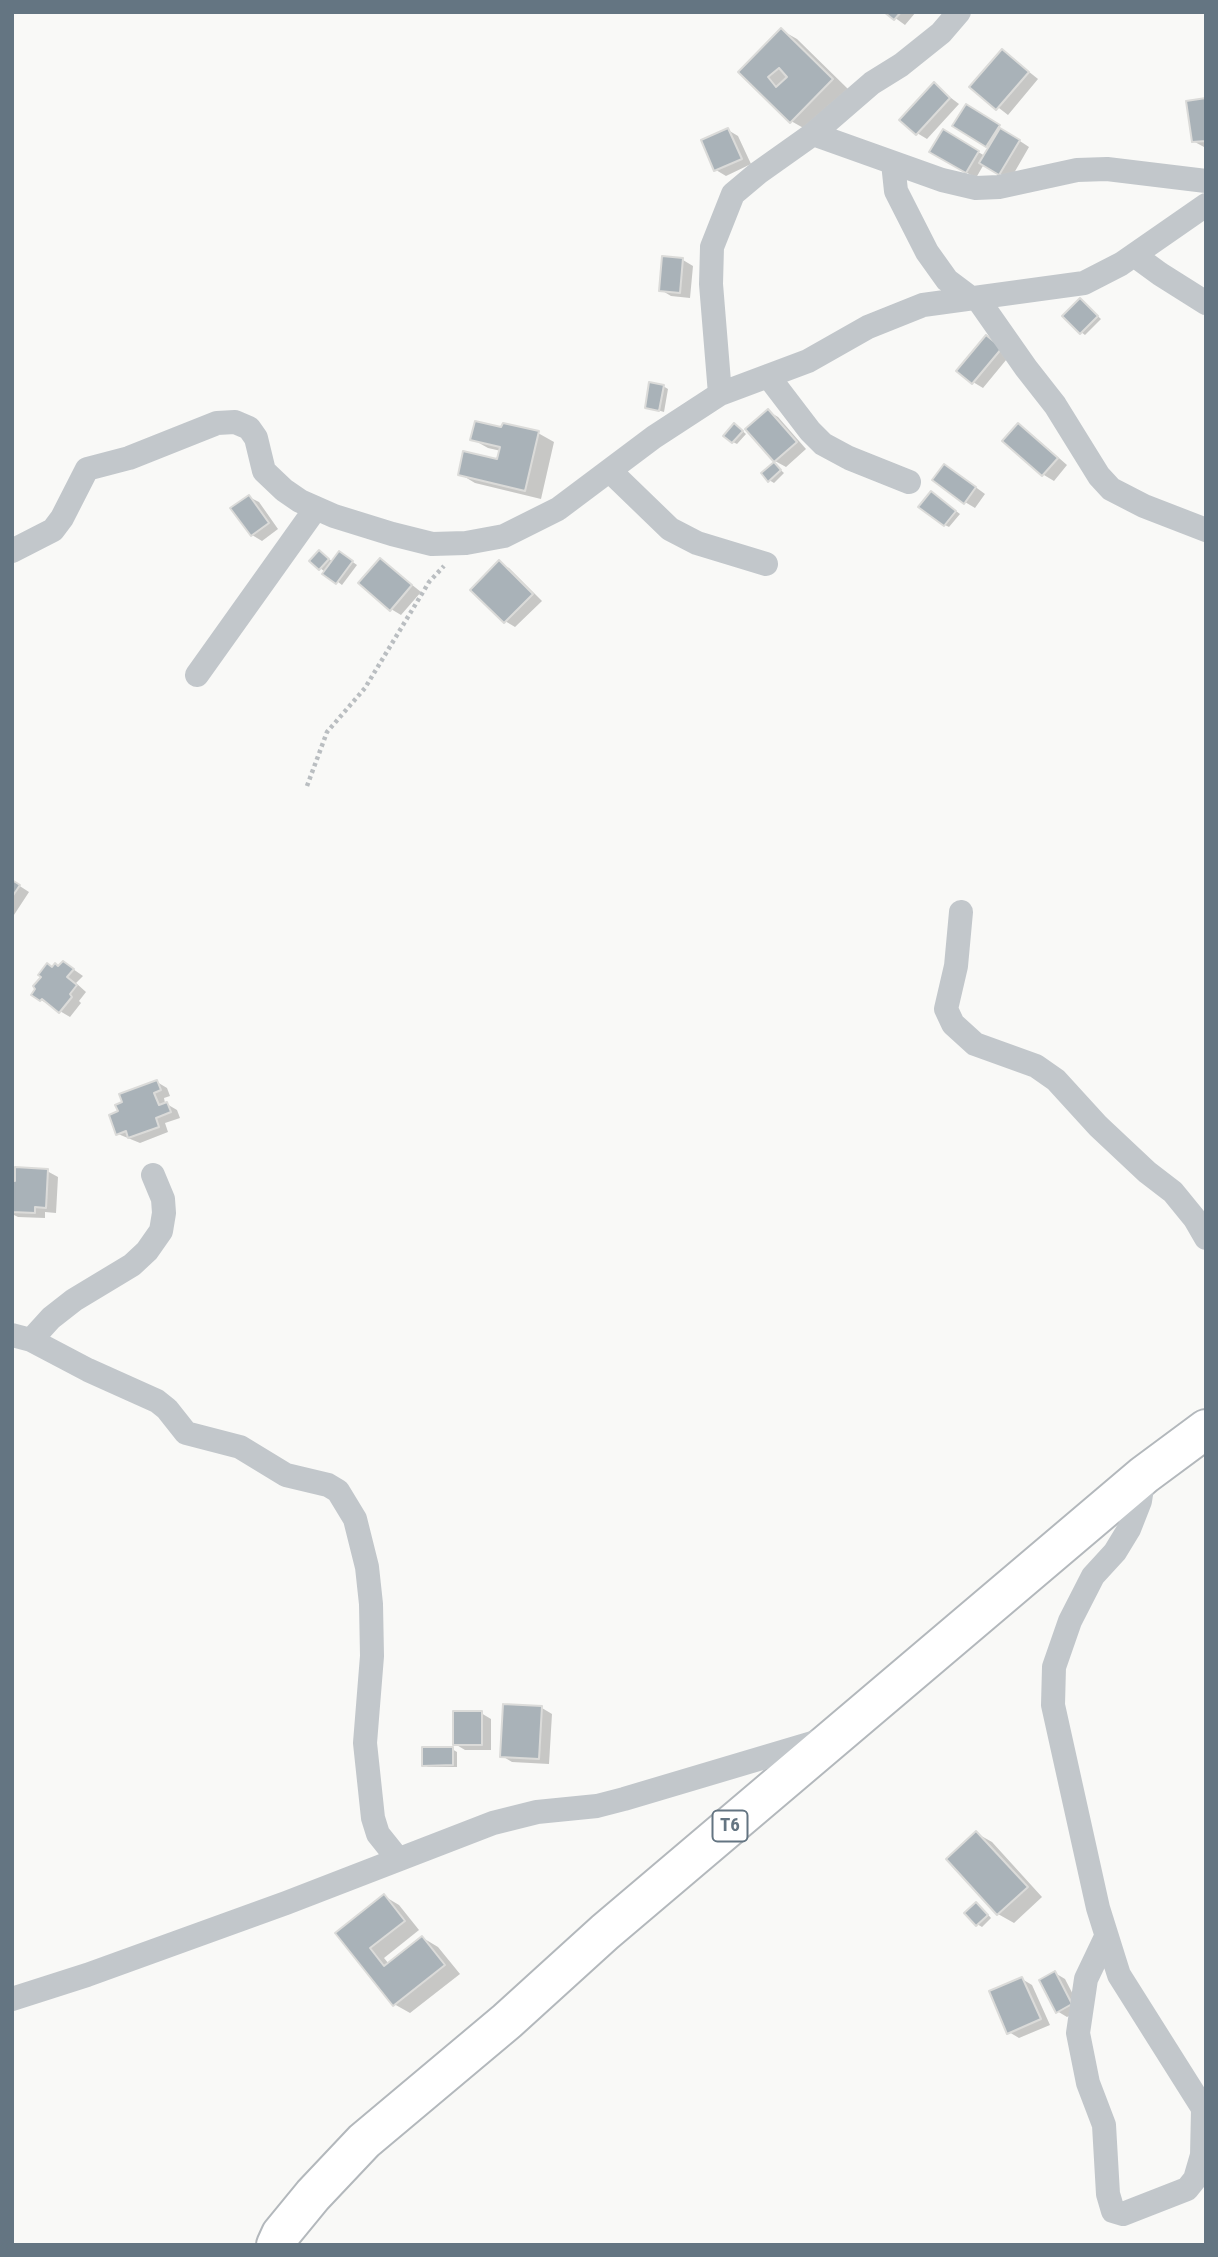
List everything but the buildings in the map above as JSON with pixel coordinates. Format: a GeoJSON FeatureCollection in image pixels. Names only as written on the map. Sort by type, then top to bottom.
{"type":"FeatureCollection","features":[{"type":"Feature","properties":{"kind":"highway","name":"T6"},"geometry":{"type":"LineString","coordinates":[[275,2245],[313,2195],[364,2141],[507,2021],[605,1932],[1144,1475],[1206,1430]]}},
{"type":"Feature","properties":{"kind":"street"},"geometry":{"type":"LineString","coordinates":[[720,394],[711,284],[712,247],[733,194],[813,134],[872,83],[901,65],[941,33],[960,12]]}},
{"type":"Feature","properties":{"kind":"street"},"geometry":{"type":"LineString","coordinates":[[813,134],[942,180],[976,188],[999,187],[1077,170],[1107,169],[1206,181]]}},
{"type":"Feature","properties":{"kind":"street"},"geometry":{"type":"LineString","coordinates":[[893,163],[896,191],[928,252],[947,281],[974,298],[1055,405],[1099,476],[1111,489],[1144,506],[1206,530]]}},
{"type":"Feature","properties":{"kind":"street"},"geometry":{"type":"LineString","coordinates":[[12,551],[53,530],[87,469],[128,458],[217,423],[235,422],[249,428],[256,438],[264,471],[284,490],[300,501],[334,516],[432,544],[466,543],[504,536],[535,523],[558,509],[654,437],[720,394],[808,361],[867,327],[923,305],[1084,283],[1121,264],[1206,205]]}},
{"type":"Feature","properties":{"kind":"street"},"geometry":{"type":"LineString","coordinates":[[1134,254],[1206,303]]}},
{"type":"Feature","properties":{"kind":"street"},"geometry":{"type":"LineString","coordinates":[[768,376],[823,444],[849,458],[909,482]]}},
{"type":"Feature","properties":{"kind":"street"},"geometry":{"type":"LineString","coordinates":[[610,471],[670,529],[697,543],[766,564]]}},
{"type":"Feature","properties":{"kind":"street"},"geometry":{"type":"LineString","coordinates":[[197,676],[316,508]]}},
{"type":"Feature","properties":{"kind":"street"},"geometry":{"type":"LineString","coordinates":[[961,912],[956,966],[947,1009],[953,1024],[975,1044],[1036,1066],[1056,1080],[1098,1126],[1147,1172],[1173,1192],[1195,1219],[1206,1238]]}},
{"type":"Feature","properties":{"kind":"street"},"geometry":{"type":"LineString","coordinates":[[22,1337],[132,1265],[147,1251],[161,1231],[164,1213],[163,1199],[153,1175]]}},
{"type":"Feature","properties":{"kind":"street"},"geometry":{"type":"LineString","coordinates":[[22,1337],[157,1401],[186,1433],[240,1447],[286,1475],[328,1485],[338,1491],[346,1502],[355,1518],[363,1547],[371,1604],[372,1656],[365,1743],[373,1818],[378,1834],[398,1859]]}},
{"type":"Feature","properties":{"kind":"street"},"geometry":{"type":"LineString","coordinates":[[1106,1937],[1086,1979],[1078,2033],[1088,2083],[1104,2125],[1108,2194],[1114,2211],[1124,2214],[1187,2189],[1195,2179],[1202,2155],[1204,2112],[1119,1975],[1106,1937],[1053,1705],[1054,1667],[1070,1621],[1093,1576],[1115,1552],[1129,1529],[1140,1501],[1144,1475]]}},
{"type":"Feature","properties":{"kind":"street"},"geometry":{"type":"LineString","coordinates":[[12,1999],[87,1975],[286,1903],[494,1823],[537,1812],[597,1806],[837,1736]]}},
{"type":"Feature","properties":{"kind":"path"},"geometry":{"type":"LineString","coordinates":[[307,786],[327,732],[365,688],[429,582],[466,543]]}}]}
